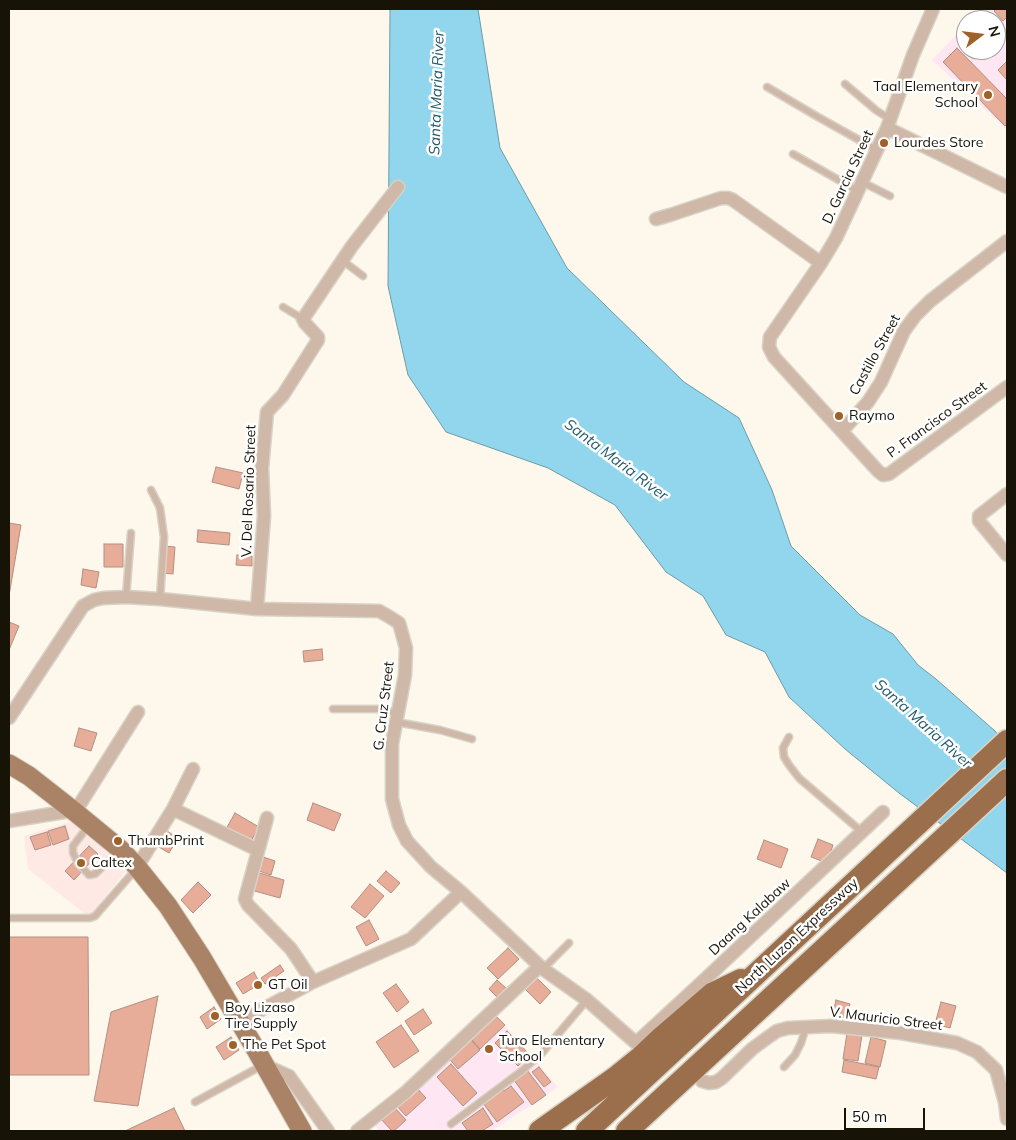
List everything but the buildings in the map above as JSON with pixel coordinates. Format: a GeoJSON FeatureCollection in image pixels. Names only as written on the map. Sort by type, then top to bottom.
{"type":"FeatureCollection","features":[{"type":"Feature","properties":{"kind":"highway","name":"North Luzon Expressway"},"geometry":{"type":"LineString","coordinates":[[587,1131],[1007,741]]}},
{"type":"Feature","properties":{"kind":"highway","name":"North Luzon Expressway"},"geometry":{"type":"LineString","coordinates":[[628,1131],[697,1076],[916,864],[1007,780]]}},
{"type":"Feature","properties":{"kind":"highway"},"geometry":{"type":"LineString","coordinates":[[540,1131],[615,1078],[712,994],[762,970]]}},
{"type":"Feature","properties":{"kind":"highway"},"geometry":{"type":"LineString","coordinates":[[652,1131],[697,1076]]}},
{"type":"Feature","properties":{"kind":"main road"},"geometry":{"type":"LineString","coordinates":[[9,764],[29,776],[82,818],[137,867],[168,906],[202,958],[302,1131]]}},
{"type":"Feature","properties":{"kind":"street","name":"D. Garcia Street"},"geometry":{"type":"LineString","coordinates":[[842,431],[774,357],[769,347],[770,336],[821,263],[836,238],[889,124],[913,55],[933,9]]}},
{"type":"Feature","properties":{"kind":"street"},"geometry":{"type":"LineString","coordinates":[[889,124],[1007,187]]}},
{"type":"Feature","properties":{"kind":"street"},"geometry":{"type":"LineString","coordinates":[[304,319],[352,246],[398,187]]}},
{"type":"Feature","properties":{"kind":"street"},"geometry":{"type":"LineString","coordinates":[[656,219],[721,198],[728,198],[734,200],[821,263]]}},
{"type":"Feature","properties":{"kind":"street","name":"Castillo Street"},"geometry":{"type":"LineString","coordinates":[[842,431],[868,402],[881,382],[904,331],[915,316],[930,301],[1007,241]]}},
{"type":"Feature","properties":{"kind":"street","name":"V. Del Rosario Street"},"geometry":{"type":"LineString","coordinates":[[257,609],[264,516],[262,468],[267,412],[282,396],[318,340],[318,336],[305,323],[304,319]]}},
{"type":"Feature","properties":{"kind":"street","name":"P. Francisco Street"},"geometry":{"type":"LineString","coordinates":[[842,431],[878,471],[883,475],[889,474],[1007,387]]}},
{"type":"Feature","properties":{"kind":"street"},"geometry":{"type":"LineString","coordinates":[[1007,494],[979,516],[979,520],[1007,555]]}},
{"type":"Feature","properties":{"kind":"street","name":"G. Cruz Street"},"geometry":{"type":"LineString","coordinates":[[9,718],[82,606],[94,600],[126,597],[257,609],[379,611],[398,623],[406,648],[405,675],[392,744],[392,799],[399,825],[407,841],[431,868],[461,892],[541,968],[586,1000],[640,1046]]}},
{"type":"Feature","properties":{"kind":"street"},"geometry":{"type":"LineString","coordinates":[[9,821],[70,810],[82,818],[138,712]]}},
{"type":"Feature","properties":{"kind":"street"},"geometry":{"type":"LineString","coordinates":[[137,867],[173,809],[194,769]]}},
{"type":"Feature","properties":{"kind":"street"},"geometry":{"type":"LineString","coordinates":[[173,809],[258,850]]}},
{"type":"Feature","properties":{"kind":"street","name":"Daang Kalabaw"},"geometry":{"type":"LineString","coordinates":[[640,1046],[700,984],[883,812]]}},
{"type":"Feature","properties":{"kind":"street"},"geometry":{"type":"LineString","coordinates":[[267,818],[245,899],[248,905],[291,949],[313,982]]}},
{"type":"Feature","properties":{"kind":"street"},"geometry":{"type":"LineString","coordinates":[[239,1022],[313,982],[411,939],[461,892]]}},
{"type":"Feature","properties":{"kind":"street"},"geometry":{"type":"LineString","coordinates":[[357,1131],[406,1092],[541,968]]}},
{"type":"Feature","properties":{"kind":"street","name":"V. Mauricio Street"},"geometry":{"type":"LineString","coordinates":[[697,1076],[709,1083],[716,1082],[752,1049],[777,1031],[788,1028],[832,1026],[900,1033],[957,1044],[977,1052],[996,1070],[1005,1102],[1007,1118]]}},
{"type":"Feature","properties":{"kind":"street"},"geometry":{"type":"LineString","coordinates":[[264,1065],[289,1076],[328,1131]]}},
{"type":"Feature","properties":{"kind":"lane"},"geometry":{"type":"LineString","coordinates":[[845,84],[877,111],[889,124]]}},
{"type":"Feature","properties":{"kind":"lane"},"geometry":{"type":"LineString","coordinates":[[767,87],[818,118],[877,150]]}},
{"type":"Feature","properties":{"kind":"lane"},"geometry":{"type":"LineString","coordinates":[[793,154],[860,187],[890,196]]}},
{"type":"Feature","properties":{"kind":"lane"},"geometry":{"type":"LineString","coordinates":[[343,261],[364,276]]}},
{"type":"Feature","properties":{"kind":"lane"},"geometry":{"type":"LineString","coordinates":[[283,307],[304,319]]}},
{"type":"Feature","properties":{"kind":"lane"},"geometry":{"type":"LineString","coordinates":[[151,490],[160,508],[164,538],[160,599]]}},
{"type":"Feature","properties":{"kind":"lane"},"geometry":{"type":"LineString","coordinates":[[126,597],[131,533]]}},
{"type":"Feature","properties":{"kind":"lane"},"geometry":{"type":"LineString","coordinates":[[333,709],[378,709],[396,717],[472,739]]}},
{"type":"Feature","properties":{"kind":"lane"},"geometry":{"type":"LineString","coordinates":[[789,737],[784,748],[784,757],[789,766],[799,778],[862,832]]}},
{"type":"Feature","properties":{"kind":"lane"},"geometry":{"type":"LineString","coordinates":[[82,818],[73,846],[73,853],[78,863],[89,874],[95,874],[120,850]]}},
{"type":"Feature","properties":{"kind":"lane"},"geometry":{"type":"LineString","coordinates":[[9,918],[90,918],[95,916],[137,867]]}},
{"type":"Feature","properties":{"kind":"lane"},"geometry":{"type":"LineString","coordinates":[[541,968],[569,943]]}},
{"type":"Feature","properties":{"kind":"lane"},"geometry":{"type":"LineString","coordinates":[[451,1124],[524,1070],[542,1054],[586,1000]]}},
{"type":"Feature","properties":{"kind":"lane"},"geometry":{"type":"LineString","coordinates":[[784,1067],[795,1055],[806,1027]]}},
{"type":"Feature","properties":{"kind":"lane"},"geometry":{"type":"LineString","coordinates":[[194,1102],[264,1065]]}},
{"type":"Feature","properties":{"kind":"shaded area","name":"Taal Elementary School"},"geometry":{"type":"Polygon","coordinates":[[[1007,9],[1007,130],[932,60],[956,35],[956,60],[1006,60],[1006,10],[981,10],[1007,9]]]}},
{"type":"Feature","properties":{"kind":"shaded area"},"geometry":{"type":"Polygon","coordinates":[[[76,820],[125,872],[89,917],[28,869],[24,836],[76,820]]]}},
{"type":"Feature","properties":{"kind":"shaded area","name":"Turo Elementary School"},"geometry":{"type":"Polygon","coordinates":[[[493,1012],[558,1087],[492,1131],[379,1131],[372,1122],[493,1012]]]}},
{"type":"Feature","properties":{"kind":"water","name":"Santa Maria River"},"geometry":{"type":"Polygon","coordinates":[[[390,9],[478,9],[500,148],[567,268],[684,382],[739,418],[772,490],[791,546],[860,615],[893,634],[918,665],[995,731],[1007,744],[1007,873],[899,793],[845,749],[789,697],[765,652],[726,635],[703,596],[666,572],[615,505],[548,468],[446,432],[408,375],[388,286],[390,9]]]}},
{"type":"Feature","properties":{"kind":"place","name":"Taal Elementary School"},"geometry":{"type":"Point","coordinates":[988,95]}},
{"type":"Feature","properties":{"kind":"place","name":"Lourdes Store"},"geometry":{"type":"Point","coordinates":[884,143]}},
{"type":"Feature","properties":{"kind":"place","name":"Raymo"},"geometry":{"type":"Point","coordinates":[839,416]}},
{"type":"Feature","properties":{"kind":"place","name":"ThumbPrint"},"geometry":{"type":"Point","coordinates":[118,841]}},
{"type":"Feature","properties":{"kind":"place","name":"Caltex"},"geometry":{"type":"Point","coordinates":[81,863]}},
{"type":"Feature","properties":{"kind":"place","name":"GT Oil"},"geometry":{"type":"Point","coordinates":[258,985]}},
{"type":"Feature","properties":{"kind":"place","name":"Boy Lizaso Tire Supply"},"geometry":{"type":"Point","coordinates":[215,1016]}},
{"type":"Feature","properties":{"kind":"place","name":"The Pet Spot"},"geometry":{"type":"Point","coordinates":[233,1045]}},
{"type":"Feature","properties":{"kind":"place","name":"Turo Elementary School"},"geometry":{"type":"Point","coordinates":[489,1049]}}]}
